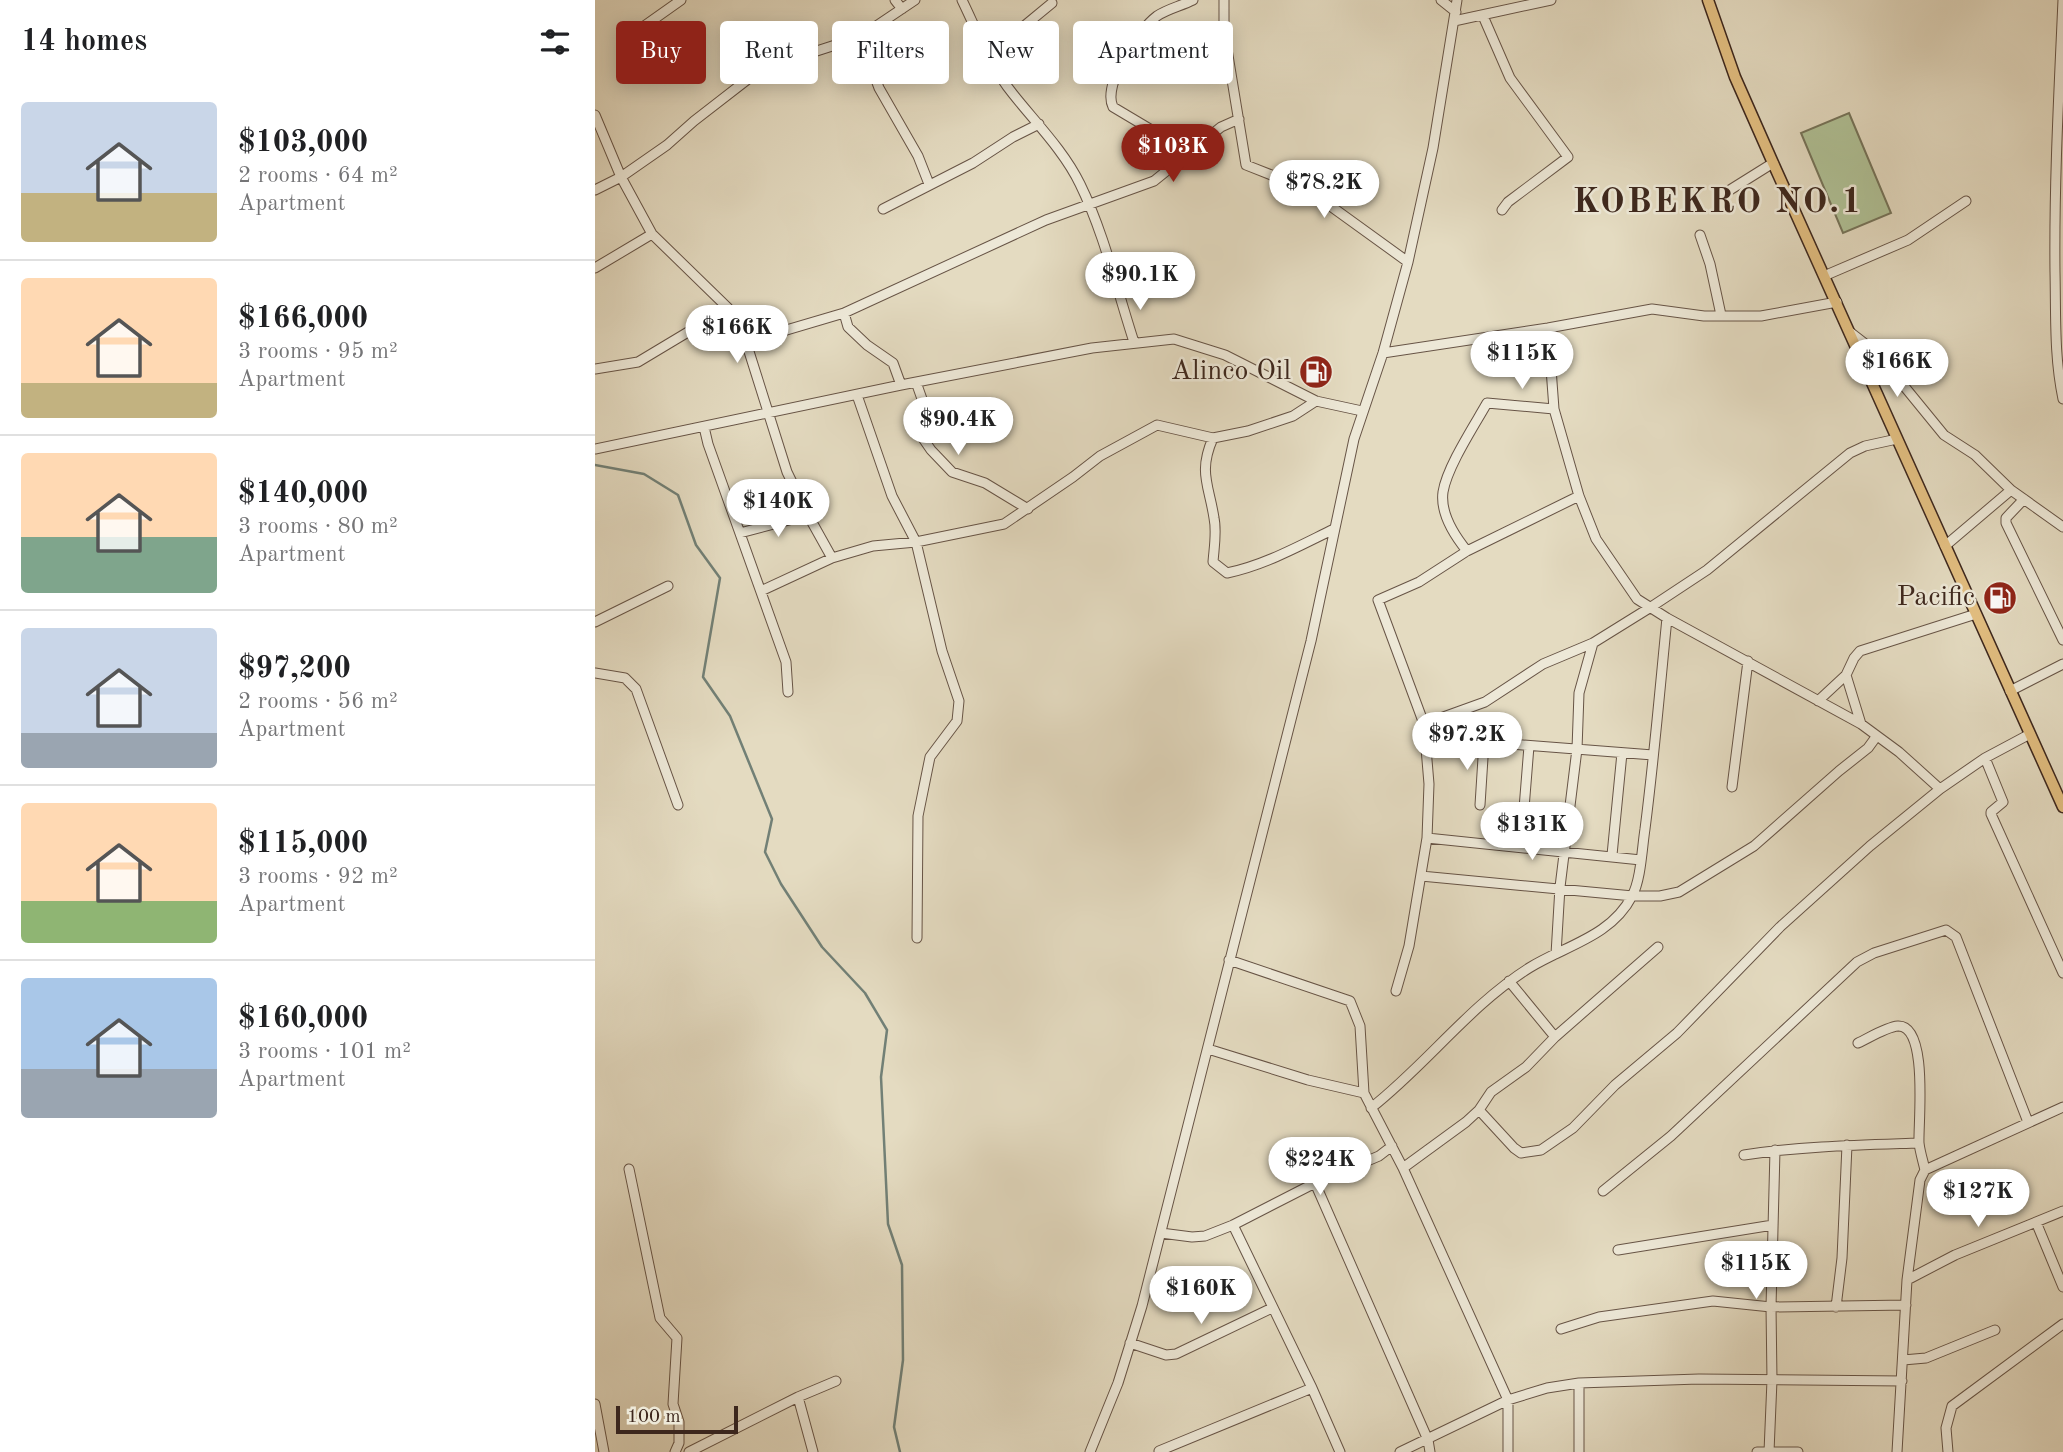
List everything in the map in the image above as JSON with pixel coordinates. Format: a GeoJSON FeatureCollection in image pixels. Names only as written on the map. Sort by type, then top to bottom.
{"type":"FeatureCollection","features":[{"type":"Feature","properties":{"kind":"main road"},"geometry":{"type":"LineString","coordinates":[[1708,0],[1735,77],[2063,807]]}},
{"type":"Feature","properties":{"kind":"street"},"geometry":{"type":"LineString","coordinates":[[651,21],[681,0]]}},
{"type":"Feature","properties":{"kind":"street"},"geometry":{"type":"LineString","coordinates":[[894,0],[902,9]]}},
{"type":"Feature","properties":{"kind":"street"},"geometry":{"type":"LineString","coordinates":[[884,21],[915,0]]}},
{"type":"Feature","properties":{"kind":"street"},"geometry":{"type":"LineString","coordinates":[[962,0],[972,21]]}},
{"type":"Feature","properties":{"kind":"street"},"geometry":{"type":"LineString","coordinates":[[1192,0],[1160,13],[1146,24],[1133,40],[1111,89],[1109,100],[1113,107],[1160,135],[1194,147]]}},
{"type":"Feature","properties":{"kind":"street"},"geometry":{"type":"LineString","coordinates":[[1224,0],[1224,31],[1247,165],[1307,189],[1408,262]]}},
{"type":"Feature","properties":{"kind":"street"},"geometry":{"type":"LineString","coordinates":[[1441,0],[1455,17]]}},
{"type":"Feature","properties":{"kind":"street"},"geometry":{"type":"LineString","coordinates":[[1090,1452],[1118,1384],[1161,1233],[1311,641],[1362,411],[1383,353],[1408,262],[1433,148],[1457,0]]}},
{"type":"Feature","properties":{"kind":"street"},"geometry":{"type":"LineString","coordinates":[[1455,17],[1483,16],[1551,0]]}},
{"type":"Feature","properties":{"kind":"street"},"geometry":{"type":"LineString","coordinates":[[2063,0],[2056,359],[2063,399]]}},
{"type":"Feature","properties":{"kind":"street"},"geometry":{"type":"LineString","coordinates":[[1030,21],[1052,3]]}},
{"type":"Feature","properties":{"kind":"street"},"geometry":{"type":"LineString","coordinates":[[1483,16],[1510,78],[1569,158],[1508,202],[1502,210]]}},
{"type":"Feature","properties":{"kind":"street"},"geometry":{"type":"LineString","coordinates":[[595,190],[621,177],[667,145],[761,69],[832,46]]}},
{"type":"Feature","properties":{"kind":"street"},"geometry":{"type":"LineString","coordinates":[[878,84],[918,156],[929,184]]}},
{"type":"Feature","properties":{"kind":"street"},"geometry":{"type":"LineString","coordinates":[[1006,84],[1039,124],[1080,183],[1134,342]]}},
{"type":"Feature","properties":{"kind":"street"},"geometry":{"type":"LineString","coordinates":[[595,115],[621,177],[652,234],[728,308],[746,342],[787,472],[832,558]]}},
{"type":"Feature","properties":{"kind":"street"},"geometry":{"type":"LineString","coordinates":[[746,342],[844,313],[1046,219],[1154,181],[1221,127],[1239,119]]}},
{"type":"Feature","properties":{"kind":"street"},"geometry":{"type":"LineString","coordinates":[[883,209],[973,163],[1039,124]]}},
{"type":"Feature","properties":{"kind":"street"},"geometry":{"type":"LineString","coordinates":[[1725,193],[1773,163]]}},
{"type":"Feature","properties":{"kind":"street"},"geometry":{"type":"LineString","coordinates":[[1825,276],[1908,240],[1966,201]]}},
{"type":"Feature","properties":{"kind":"street"},"geometry":{"type":"LineString","coordinates":[[595,268],[652,234]]}},
{"type":"Feature","properties":{"kind":"street"},"geometry":{"type":"LineString","coordinates":[[1700,235],[1710,264],[1721,314]]}},
{"type":"Feature","properties":{"kind":"street"},"geometry":{"type":"LineString","coordinates":[[1383,353],[1651,309],[1704,316],[1761,316],[1837,302]]}},
{"type":"Feature","properties":{"kind":"street"},"geometry":{"type":"LineString","coordinates":[[595,369],[638,362],[728,308]]}},
{"type":"Feature","properties":{"kind":"street"},"geometry":{"type":"LineString","coordinates":[[844,313],[848,327],[867,345],[893,363],[901,385]]}},
{"type":"Feature","properties":{"kind":"street"},"geometry":{"type":"LineString","coordinates":[[1548,328],[1554,409],[1579,496],[1595,539],[1637,599],[1861,724],[1899,752],[1940,789]]}},
{"type":"Feature","properties":{"kind":"street"},"geometry":{"type":"LineString","coordinates":[[1850,332],[1877,353],[1944,435],[1975,455],[2011,490],[2063,527]]}},
{"type":"Feature","properties":{"kind":"street"},"geometry":{"type":"LineString","coordinates":[[595,449],[1092,348],[1174,339],[1225,355],[1316,401],[1362,411]]}},
{"type":"Feature","properties":{"kind":"street"},"geometry":{"type":"LineString","coordinates":[[916,382],[922,399],[918,422],[920,434],[931,450],[952,472],[985,483],[1028,509]]}},
{"type":"Feature","properties":{"kind":"street"},"geometry":{"type":"LineString","coordinates":[[857,395],[892,496],[916,542],[942,651],[959,701],[957,721],[930,757],[918,816],[917,938]]}},
{"type":"Feature","properties":{"kind":"street"},"geometry":{"type":"LineString","coordinates":[[761,591],[832,558],[873,546],[916,542],[1003,524],[1100,456],[1157,425],[1213,438],[1248,431],[1293,416],[1316,401]]}},
{"type":"Feature","properties":{"kind":"street"},"geometry":{"type":"LineString","coordinates":[[1467,551],[1445,517],[1443,492],[1456,460],[1487,403],[1554,409]]}},
{"type":"Feature","properties":{"kind":"street"},"geometry":{"type":"LineString","coordinates":[[704,427],[786,662],[787,692]]}},
{"type":"Feature","properties":{"kind":"street"},"geometry":{"type":"LineString","coordinates":[[1213,438],[1205,457],[1205,479],[1215,522],[1213,562],[1220,568],[1227,573],[1244,569],[1334,530]]}},
{"type":"Feature","properties":{"kind":"street"},"geometry":{"type":"LineString","coordinates":[[1425,724],[1485,702],[1543,664],[1593,643],[1707,570],[1850,453],[1865,446],[1897,439]]}},
{"type":"Feature","properties":{"kind":"street"},"geometry":{"type":"LineString","coordinates":[[1945,546],[2011,490]]}},
{"type":"Feature","properties":{"kind":"street"},"geometry":{"type":"LineString","coordinates":[[1396,991],[1409,946],[1421,876],[1427,838],[1429,784],[1425,724],[1378,600],[1419,582],[1467,551],[1579,496]]}},
{"type":"Feature","properties":{"kind":"street"},"geometry":{"type":"LineString","coordinates":[[2024,499],[2006,518],[2006,523],[2063,640]]}},
{"type":"Feature","properties":{"kind":"street"},"geometry":{"type":"LineString","coordinates":[[740,533],[808,516]]}},
{"type":"Feature","properties":{"kind":"street"},"geometry":{"type":"LineString","coordinates":[[595,622],[668,586]]}},
{"type":"Feature","properties":{"kind":"street"},"geometry":{"type":"LineString","coordinates":[[1818,701],[1846,675],[1860,651],[1976,614]]}},
{"type":"Feature","properties":{"kind":"street"},"geometry":{"type":"LineString","coordinates":[[1371,1108],[1398,1087],[1472,1011],[1531,966],[1601,930],[1633,895],[1641,860],[1667,618]]}},
{"type":"Feature","properties":{"kind":"street"},"geometry":{"type":"LineString","coordinates":[[1556,954],[1559,887],[1577,749],[1579,693],[1593,643]]}},
{"type":"Feature","properties":{"kind":"street"},"geometry":{"type":"LineString","coordinates":[[1732,787],[1748,661]]}},
{"type":"Feature","properties":{"kind":"street"},"geometry":{"type":"LineString","coordinates":[[2010,691],[2063,664]]}},
{"type":"Feature","properties":{"kind":"street"},"geometry":{"type":"LineString","coordinates":[[595,673],[625,678],[636,689],[678,805]]}},
{"type":"Feature","properties":{"kind":"street"},"geometry":{"type":"LineString","coordinates":[[1846,675],[1861,724]]}},
{"type":"Feature","properties":{"kind":"street"},"geometry":{"type":"LineString","coordinates":[[1479,1110],[1521,1153],[1541,1150],[1552,1143],[1573,1128],[1635,1068],[1677,1033],[1788,920],[1870,846],[1940,789],[1985,758],[2030,734]]}},
{"type":"Feature","properties":{"kind":"street"},"geometry":{"type":"LineString","coordinates":[[1453,737],[1484,742],[1653,755]]}},
{"type":"Feature","properties":{"kind":"street"},"geometry":{"type":"LineString","coordinates":[[1421,876],[1660,897],[1679,892],[1754,846],[1868,748],[1876,737]]}},
{"type":"Feature","properties":{"kind":"street"},"geometry":{"type":"LineString","coordinates":[[1480,805],[1484,742]]}},
{"type":"Feature","properties":{"kind":"street"},"geometry":{"type":"LineString","coordinates":[[1521,846],[1529,746]]}},
{"type":"Feature","properties":{"kind":"street"},"geometry":{"type":"LineString","coordinates":[[1612,855],[1622,753]]}},
{"type":"Feature","properties":{"kind":"street"},"geometry":{"type":"LineString","coordinates":[[1985,758],[2003,802],[1991,814],[2063,973]]}},
{"type":"Feature","properties":{"kind":"street"},"geometry":{"type":"LineString","coordinates":[[1427,838],[1641,860]]}},
{"type":"Feature","properties":{"kind":"street"},"geometry":{"type":"LineString","coordinates":[[1603,1191],[1671,1136],[1857,962],[1874,953],[1947,930],[1957,937],[2028,1122]]}},
{"type":"Feature","properties":{"kind":"street"},"geometry":{"type":"LineString","coordinates":[[1403,1168],[1446,1139],[1479,1110],[1491,1093],[1526,1067],[1555,1037],[1657,947]]}},
{"type":"Feature","properties":{"kind":"street"},"geometry":{"type":"LineString","coordinates":[[1229,960],[1350,1001],[1360,1026],[1364,1093],[1403,1168],[1507,1400],[1508,1452]]}},
{"type":"Feature","properties":{"kind":"street"},"geometry":{"type":"LineString","coordinates":[[1509,981],[1555,1037]]}},
{"type":"Feature","properties":{"kind":"street"},"geometry":{"type":"LineString","coordinates":[[1858,1043],[1898,1026],[1907,1028],[1913,1036],[1921,1075],[1919,1143],[1924,1170],[1920,1180],[1907,1280],[1897,1452]]}},
{"type":"Feature","properties":{"kind":"street"},"geometry":{"type":"LineString","coordinates":[[1208,1049],[1308,1080],[1364,1093]]}},
{"type":"Feature","properties":{"kind":"street"},"geometry":{"type":"LineString","coordinates":[[1924,1170],[2063,1107]]}},
{"type":"Feature","properties":{"kind":"street"},"geometry":{"type":"LineString","coordinates":[[1744,1156],[1775,1150],[1919,1143]]}},
{"type":"Feature","properties":{"kind":"street"},"geometry":{"type":"LineString","coordinates":[[1836,1307],[1842,1258],[1847,1145]]}},
{"type":"Feature","properties":{"kind":"street"},"geometry":{"type":"LineString","coordinates":[[1161,1233],[1205,1236],[1233,1225],[1315,1183],[1379,1156],[1392,1146]]}},
{"type":"Feature","properties":{"kind":"street"},"geometry":{"type":"LineString","coordinates":[[1769,1452],[1775,1150]]}},
{"type":"Feature","properties":{"kind":"street"},"geometry":{"type":"LineString","coordinates":[[629,1169],[660,1318],[677,1338],[673,1404],[679,1422],[679,1443],[675,1452]]}},
{"type":"Feature","properties":{"kind":"street"},"geometry":{"type":"LineString","coordinates":[[1315,1183],[1429,1440],[1430,1452]]}},
{"type":"Feature","properties":{"kind":"street"},"geometry":{"type":"LineString","coordinates":[[1907,1280],[1955,1255],[2063,1211]]}},
{"type":"Feature","properties":{"kind":"street"},"geometry":{"type":"LineString","coordinates":[[2036,1222],[2063,1287]]}},
{"type":"Feature","properties":{"kind":"street"},"geometry":{"type":"LineString","coordinates":[[1233,1225],[1340,1452]]}},
{"type":"Feature","properties":{"kind":"street"},"geometry":{"type":"LineString","coordinates":[[1618,1250],[1773,1225]]}},
{"type":"Feature","properties":{"kind":"street"},"geometry":{"type":"LineString","coordinates":[[1561,1329],[1599,1317],[1713,1301],[1770,1307],[1906,1305]]}},
{"type":"Feature","properties":{"kind":"street"},"geometry":{"type":"LineString","coordinates":[[1130,1343],[1166,1355],[1176,1354],[1272,1308]]}},
{"type":"Feature","properties":{"kind":"street"},"geometry":{"type":"LineString","coordinates":[[1948,1452],[1946,1428],[1952,1406],[2063,1324]]}},
{"type":"Feature","properties":{"kind":"street"},"geometry":{"type":"LineString","coordinates":[[1903,1360],[1927,1358],[1995,1330]]}},
{"type":"Feature","properties":{"kind":"street"},"geometry":{"type":"LineString","coordinates":[[1400,1452],[1507,1400],[1547,1388],[1579,1383],[1699,1379],[1902,1381]]}},
{"type":"Feature","properties":{"kind":"street"},"geometry":{"type":"LineString","coordinates":[[689,1452],[798,1396],[836,1381]]}},
{"type":"Feature","properties":{"kind":"street"},"geometry":{"type":"LineString","coordinates":[[1579,1383],[1579,1452]]}},
{"type":"Feature","properties":{"kind":"street"},"geometry":{"type":"LineString","coordinates":[[1159,1451],[1312,1388]]}},
{"type":"Feature","properties":{"kind":"street"},"geometry":{"type":"LineString","coordinates":[[798,1396],[813,1452]]}},
{"type":"Feature","properties":{"kind":"street"},"geometry":{"type":"LineString","coordinates":[[595,1409],[604,1452]]}},
{"type":"Feature","properties":{"kind":"street"},"geometry":{"type":"LineString","coordinates":[[1757,1452],[1798,1452]]}},
{"type":"Feature","properties":{"kind":"green space"},"geometry":{"type":"Polygon","coordinates":[[[1849,113],[1891,213],[1843,233],[1801,133],[1849,113]]]}},
{"type":"Feature","properties":{"kind":"waterway"},"geometry":{"type":"LineString","coordinates":[[595,465],[644,474],[678,495],[696,545],[720,578],[703,677],[730,716],[772,819],[765,852],[781,884],[822,947],[865,993],[887,1030],[881,1077],[888,1224],[902,1265],[903,1360],[894,1427],[900,1452]]}},
{"type":"Feature","properties":{"kind":"place","name":"Alinco Oil"},"geometry":{"type":"Point","coordinates":[1316,372]}},
{"type":"Feature","properties":{"kind":"place","name":"Pacific"},"geometry":{"type":"Point","coordinates":[2000,598]}},
{"type":"Feature","properties":{"kind":"district","name":"KOBEKRO NO.1"},"geometry":{"type":"Point","coordinates":[1718,202]}}]}
